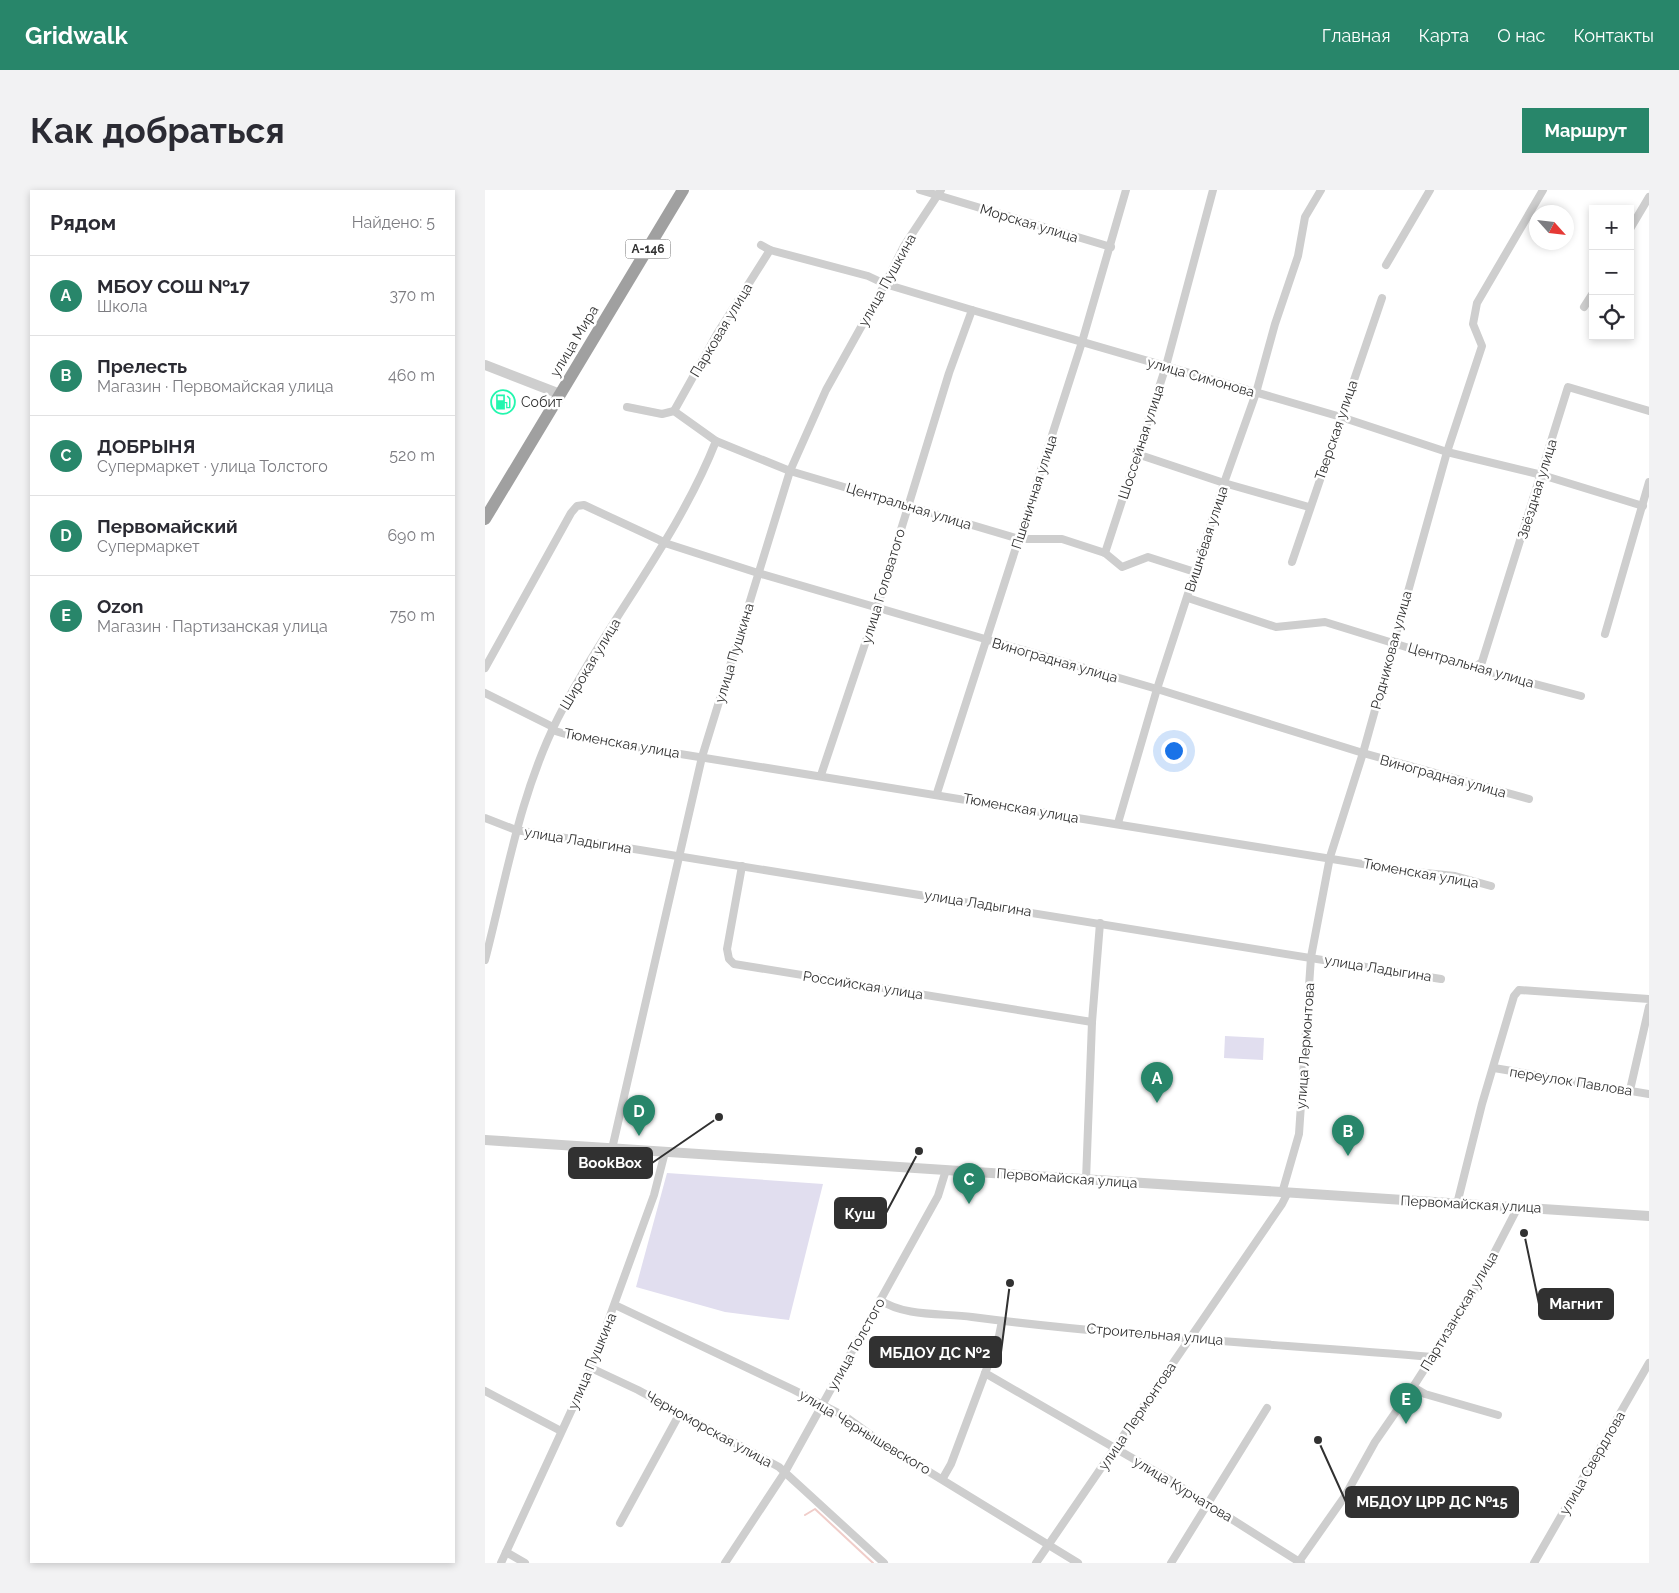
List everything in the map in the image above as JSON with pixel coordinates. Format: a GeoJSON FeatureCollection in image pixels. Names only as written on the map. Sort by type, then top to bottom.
{"type":"FeatureCollection","features":[{"type":"Feature","properties":{"kind":"highway","name":"улица Мира"},"geometry":{"type":"LineString","coordinates":[[485,518],[683,190]]}},
{"type":"Feature","properties":{"kind":"street","name":"Морская улица"},"geometry":{"type":"LineString","coordinates":[[919,190],[939,193],[1111,247]]}},
{"type":"Feature","properties":{"kind":"street","name":"Пшеничная улица"},"geometry":{"type":"LineString","coordinates":[[937,793],[1111,247],[1126,190]]}},
{"type":"Feature","properties":{"kind":"street","name":"Шоссейная улица"},"geometry":{"type":"LineString","coordinates":[[1105,553],[1165,366],[1213,190]]}},
{"type":"Feature","properties":{"kind":"street","name":"Вишнёвая улица"},"geometry":{"type":"LineString","coordinates":[[1118,823],[1157,689],[1256,393],[1275,324],[1298,256],[1305,217],[1321,190]]}},
{"type":"Feature","properties":{"kind":"street"},"geometry":{"type":"LineString","coordinates":[[1385,265],[1431,190]]}},
{"type":"Feature","properties":{"kind":"street","name":"Родниковая улица"},"geometry":{"type":"LineString","coordinates":[[1311,957],[1330,857],[1363,753],[1392,643],[1447,452],[1482,346],[1473,324],[1477,302],[1543,190]]}},
{"type":"Feature","properties":{"kind":"street","name":"улица Пушкина"},"geometry":{"type":"LineString","coordinates":[[611,1149],[702,757],[790,471],[826,390],[904,246],[939,193]]}},
{"type":"Feature","properties":{"kind":"street"},"geometry":{"type":"LineString","coordinates":[[1634,222],[1649,197]]}},
{"type":"Feature","properties":{"kind":"street","name":"улица Симонова"},"geometry":{"type":"LineString","coordinates":[[761,246],[868,276],[885,284],[972,310],[1341,417],[1447,452],[1542,475],[1643,506]]}},
{"type":"Feature","properties":{"kind":"street","name":"Парковая улица"},"geometry":{"type":"LineString","coordinates":[[674,411],[717,334],[770,250]]}},
{"type":"Feature","properties":{"kind":"street"},"geometry":{"type":"LineString","coordinates":[[1584,308],[1592,295]]}},
{"type":"Feature","properties":{"kind":"street","name":"Тверская улица"},"geometry":{"type":"LineString","coordinates":[[1292,562],[1309,507],[1382,298]]}},
{"type":"Feature","properties":{"kind":"street","name":"улица Головатого"},"geometry":{"type":"LineString","coordinates":[[821,775],[877,608],[949,373],[972,310]]}},
{"type":"Feature","properties":{"kind":"street"},"geometry":{"type":"LineString","coordinates":[[485,366],[560,394]]}},
{"type":"Feature","properties":{"kind":"street","name":"Звёздная улица"},"geometry":{"type":"LineString","coordinates":[[1474,668],[1482,662],[1542,475],[1567,387],[1649,411]]}},
{"type":"Feature","properties":{"kind":"street"},"geometry":{"type":"LineString","coordinates":[[627,407],[662,414],[674,411]]}},
{"type":"Feature","properties":{"kind":"street","name":"Центральная улица"},"geometry":{"type":"LineString","coordinates":[[674,411],[716,441],[790,471],[908,504],[1019,539],[1062,539],[1105,553],[1122,567],[1148,557],[1195,572]]}},
{"type":"Feature","properties":{"kind":"street","name":"Широкая улица"},"geometry":{"type":"LineString","coordinates":[[485,960],[513,851],[515,830],[553,729],[663,542],[708,461],[716,441]]}},
{"type":"Feature","properties":{"kind":"street"},"geometry":{"type":"LineString","coordinates":[[1137,454],[1224,484],[1309,507]]}},
{"type":"Feature","properties":{"kind":"street"},"geometry":{"type":"LineString","coordinates":[[1605,634],[1649,482]]}},
{"type":"Feature","properties":{"kind":"street","name":"Виноградная улица"},"geometry":{"type":"LineString","coordinates":[[485,668],[574,508],[580,505],[588,505],[663,542],[758,573],[1157,689],[1363,753],[1529,799]]}},
{"type":"Feature","properties":{"kind":"street","name":"Центральная улица"},"geometry":{"type":"LineString","coordinates":[[1188,598],[1276,626],[1325,622],[1474,668],[1581,696]]}},
{"type":"Feature","properties":{"kind":"street","name":"Тюменская улица"},"geometry":{"type":"LineString","coordinates":[[485,693],[553,729],[575,736],[1455,876],[1491,886]]}},
{"type":"Feature","properties":{"kind":"street","name":"улица Ладыгина"},"geometry":{"type":"LineString","coordinates":[[485,818],[515,830],[1441,979]]}},
{"type":"Feature","properties":{"kind":"street","name":"Российская улица"},"geometry":{"type":"LineString","coordinates":[[742,866],[727,949],[729,959],[735,964],[1092,1022]]}},
{"type":"Feature","properties":{"kind":"street"},"geometry":{"type":"LineString","coordinates":[[1086,1180],[1092,1022],[1100,923]]}},
{"type":"Feature","properties":{"kind":"street","name":"улица Лермонтова"},"geometry":{"type":"LineString","coordinates":[[1036,1563],[1282,1204],[1299,1134],[1311,957]]}},
{"type":"Feature","properties":{"kind":"street"},"geometry":{"type":"LineString","coordinates":[[1457,1204],[1482,1104],[1514,996],[1519,990],[1649,999]]}},
{"type":"Feature","properties":{"kind":"street"},"geometry":{"type":"LineString","coordinates":[[1630,1090],[1649,1007]]}},
{"type":"Feature","properties":{"kind":"street","name":"переулок Павлова"},"geometry":{"type":"LineString","coordinates":[[1494,1068],[1649,1094]]}},
{"type":"Feature","properties":{"kind":"street","name":"Первомайская улица"},"geometry":{"type":"LineString","coordinates":[[485,1140],[1649,1216]]}},
{"type":"Feature","properties":{"kind":"street","name":"улица Пушкина"},"geometry":{"type":"LineString","coordinates":[[501,1563],[591,1368],[655,1195],[665,1152]]}},
{"type":"Feature","properties":{"kind":"street","name":"улица Толстого"},"geometry":{"type":"LineString","coordinates":[[725,1563],[785,1472],[938,1196],[946,1170]]}},
{"type":"Feature","properties":{"kind":"street","name":"Партизанская улица"},"geometry":{"type":"LineString","coordinates":[[1299,1563],[1345,1496],[1375,1442],[1433,1357],[1474,1292],[1517,1207]]}},
{"type":"Feature","properties":{"kind":"street","name":"Строительная улица"},"geometry":{"type":"LineString","coordinates":[[880,1300],[889,1306],[907,1310],[1002,1321],[1433,1357]]}},
{"type":"Feature","properties":{"kind":"street","name":"улица Чернышевского"},"geometry":{"type":"LineString","coordinates":[[615,1305],[846,1417],[882,1443],[943,1478],[1047,1546],[1079,1563]]}},
{"type":"Feature","properties":{"kind":"street"},"geometry":{"type":"LineString","coordinates":[[943,1478],[951,1464],[999,1336],[1002,1321]]}},
{"type":"Feature","properties":{"kind":"street","name":"улица Свердлова"},"geometry":{"type":"LineString","coordinates":[[1534,1563],[1649,1363]]}},
{"type":"Feature","properties":{"kind":"street","name":"Черноморская улица"},"geometry":{"type":"LineString","coordinates":[[591,1368],[680,1413],[785,1472],[878,1561]]}},
{"type":"Feature","properties":{"kind":"street","name":"улица Курчатова"},"geometry":{"type":"LineString","coordinates":[[985,1373],[1209,1504],[1299,1563]]}},
{"type":"Feature","properties":{"kind":"street"},"geometry":{"type":"LineString","coordinates":[[1413,1387],[1434,1397],[1498,1415]]}},
{"type":"Feature","properties":{"kind":"street"},"geometry":{"type":"LineString","coordinates":[[485,1391],[561,1431]]}},
{"type":"Feature","properties":{"kind":"street"},"geometry":{"type":"LineString","coordinates":[[1171,1563],[1267,1408]]}},
{"type":"Feature","properties":{"kind":"street"},"geometry":{"type":"LineString","coordinates":[[620,1523],[680,1413]]}},
{"type":"Feature","properties":{"kind":"street"},"geometry":{"type":"LineString","coordinates":[[506,1552],[525,1563]]}},
{"type":"Feature","properties":{"kind":"shaded area"},"geometry":{"type":"Polygon","coordinates":[[[1225,1036],[1264,1038],[1263,1060],[1224,1058],[1225,1036]]]}},
{"type":"Feature","properties":{"kind":"shaded area"},"geometry":{"type":"Polygon","coordinates":[[[667,1173],[823,1184],[789,1320],[725,1312],[636,1287],[667,1173]]]}},
{"type":"Feature","properties":{"kind":"waterway"},"geometry":{"type":"LineString","coordinates":[[805,1515],[815,1509],[873,1563]]}},
{"type":"Feature","properties":{"kind":"place","name":"Собит"},"geometry":{"type":"Point","coordinates":[503,402]}},
{"type":"Feature","properties":{"kind":"place","name":"МБОУ СОШ №17"},"geometry":{"type":"Point","coordinates":[1157,1103]}},
{"type":"Feature","properties":{"kind":"place","name":"BookBox"},"geometry":{"type":"Point","coordinates":[719,1117]}},
{"type":"Feature","properties":{"kind":"place","name":"Первомайский"},"geometry":{"type":"Point","coordinates":[639,1136]}},
{"type":"Feature","properties":{"kind":"place","name":"Куш"},"geometry":{"type":"Point","coordinates":[919,1151]}},
{"type":"Feature","properties":{"kind":"place","name":"Прелесть"},"geometry":{"type":"Point","coordinates":[1348,1156]}},
{"type":"Feature","properties":{"kind":"place","name":"ДОБРЫНЯ"},"geometry":{"type":"Point","coordinates":[969,1204]}},
{"type":"Feature","properties":{"kind":"place","name":"Магнит"},"geometry":{"type":"Point","coordinates":[1524,1233]}},
{"type":"Feature","properties":{"kind":"place","name":"МБДОУ ДС №2"},"geometry":{"type":"Point","coordinates":[1010,1283]}},
{"type":"Feature","properties":{"kind":"place","name":"Ozon"},"geometry":{"type":"Point","coordinates":[1406,1424]}},
{"type":"Feature","properties":{"kind":"place","name":"МБДОУ ЦРР ДС №15"},"geometry":{"type":"Point","coordinates":[1318,1440]}}]}
